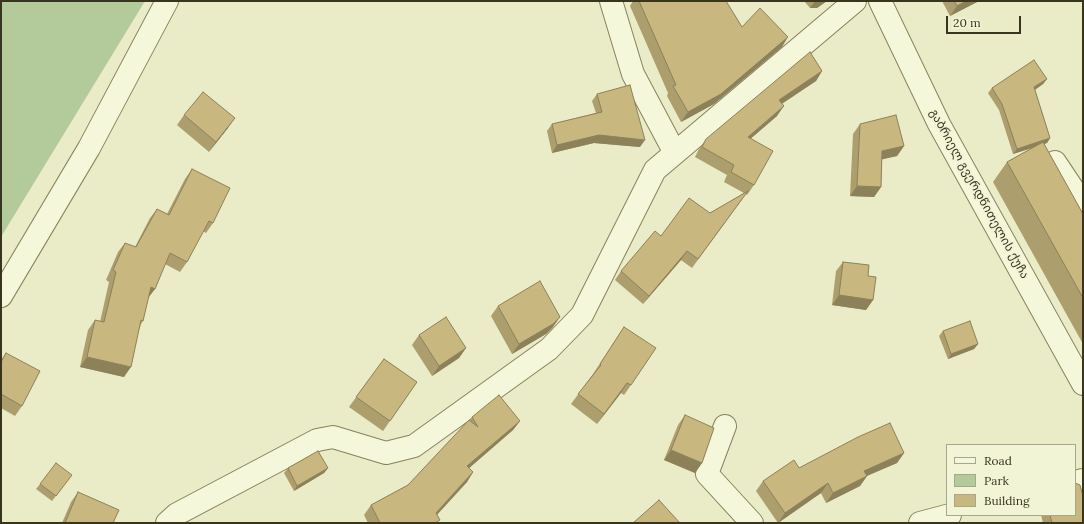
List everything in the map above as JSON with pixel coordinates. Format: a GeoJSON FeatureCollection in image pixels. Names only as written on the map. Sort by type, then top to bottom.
{"type":"FeatureCollection","features":[{"type":"Feature","properties":{"kind":"street"},"geometry":{"type":"LineString","coordinates":[[1,296],[89,148],[167,1]]}},
{"type":"Feature","properties":{"kind":"street"},"geometry":{"type":"LineString","coordinates":[[611,1],[633,74],[675,153]]}},
{"type":"Feature","properties":{"kind":"street"},"geometry":{"type":"LineString","coordinates":[[167,523],[177,514],[317,440],[332,437],[386,453],[414,446],[549,349],[582,315],[655,170],[855,1]]}},
{"type":"Feature","properties":{"kind":"street","name":"გაბრიელ გვერდწითელის ქუჩა"},"geometry":{"type":"LineString","coordinates":[[880,1],[940,124],[1083,384]]}},
{"type":"Feature","properties":{"kind":"street"},"geometry":{"type":"LineString","coordinates":[[1055,162],[1083,204]]}},
{"type":"Feature","properties":{"kind":"street"},"geometry":{"type":"LineString","coordinates":[[725,426],[707,474],[752,523]]}},
{"type":"Feature","properties":{"kind":"street"},"geometry":{"type":"LineString","coordinates":[[920,523],[946,516]]}},
{"type":"Feature","properties":{"kind":"green space"},"geometry":{"type":"Polygon","coordinates":[[[1,1],[145,1],[1,237],[1,1]]]}},
{"type":"Feature","properties":{"kind":"building"},"geometry":{"type":"Polygon","coordinates":[[[639,1],[726,1],[742,27],[760,8],[788,37],[721,94],[688,112],[673,86],[676,85],[639,1]]]}},
{"type":"Feature","properties":{"kind":"building"},"geometry":{"type":"Polygon","coordinates":[[[954,1],[966,1],[957,6],[954,1]]]}},
{"type":"Feature","properties":{"kind":"building"},"geometry":{"type":"Polygon","coordinates":[[[810,52],[822,71],[779,100],[784,106],[748,137],[773,151],[754,185],[731,172],[734,165],[702,147],[706,139],[810,52]]]}},
{"type":"Feature","properties":{"kind":"building"},"geometry":{"type":"Polygon","coordinates":[[[1034,60],[1047,79],[1034,87],[1050,138],[1017,149],[1002,104],[992,88],[1034,60]]]}},
{"type":"Feature","properties":{"kind":"building"},"geometry":{"type":"Polygon","coordinates":[[[630,85],[645,140],[599,135],[557,145],[552,124],[602,112],[597,94],[630,85]]]}},
{"type":"Feature","properties":{"kind":"building"},"geometry":{"type":"Polygon","coordinates":[[[203,92],[235,118],[216,142],[184,115],[203,92]]]}},
{"type":"Feature","properties":{"kind":"building"},"geometry":{"type":"Polygon","coordinates":[[[896,115],[904,146],[882,151],[881,187],[857,186],[860,124],[896,115]]]}},
{"type":"Feature","properties":{"kind":"building"},"geometry":{"type":"Polygon","coordinates":[[[1043,142],[1083,214],[1083,298],[1007,162],[1043,142]]]}},
{"type":"Feature","properties":{"kind":"building"},"geometry":{"type":"Polygon","coordinates":[[[192,169],[230,188],[213,223],[209,221],[187,262],[170,253],[155,289],[151,287],[143,321],[141,320],[131,367],[87,357],[95,320],[104,322],[116,272],[113,270],[125,243],[136,247],[157,209],[169,215],[192,169]]]}},
{"type":"Feature","properties":{"kind":"building"},"geometry":{"type":"Polygon","coordinates":[[[748,191],[698,259],[687,251],[649,296],[621,271],[655,231],[661,236],[689,198],[710,213],[748,191]]]}},
{"type":"Feature","properties":{"kind":"building"},"geometry":{"type":"Polygon","coordinates":[[[843,262],[869,265],[868,276],[876,277],[873,300],[839,295],[843,262]]]}},
{"type":"Feature","properties":{"kind":"building"},"geometry":{"type":"Polygon","coordinates":[[[540,281],[560,317],[553,324],[519,344],[498,306],[540,281]]]}},
{"type":"Feature","properties":{"kind":"building"},"geometry":{"type":"Polygon","coordinates":[[[446,317],[466,348],[439,366],[419,335],[446,317]]]}},
{"type":"Feature","properties":{"kind":"building"},"geometry":{"type":"Polygon","coordinates":[[[970,321],[978,344],[951,354],[943,331],[970,321]]]}},
{"type":"Feature","properties":{"kind":"building"},"geometry":{"type":"Polygon","coordinates":[[[624,327],[656,348],[631,385],[627,383],[604,414],[578,394],[601,365],[600,364],[624,327]]]}},
{"type":"Feature","properties":{"kind":"building"},"geometry":{"type":"Polygon","coordinates":[[[6,353],[40,371],[22,406],[1,394],[1,362],[6,353]]]}},
{"type":"Feature","properties":{"kind":"building"},"geometry":{"type":"Polygon","coordinates":[[[384,359],[417,382],[390,421],[356,397],[384,359]]]}},
{"type":"Feature","properties":{"kind":"building"},"geometry":{"type":"Polygon","coordinates":[[[499,395],[520,421],[467,466],[473,472],[436,513],[440,520],[435,523],[380,523],[371,505],[408,485],[469,420],[478,427],[472,417],[499,395]]]}},
{"type":"Feature","properties":{"kind":"building"},"geometry":{"type":"Polygon","coordinates":[[[685,415],[714,428],[702,463],[671,450],[685,415]]]}},
{"type":"Feature","properties":{"kind":"building"},"geometry":{"type":"Polygon","coordinates":[[[890,423],[904,453],[864,471],[867,476],[833,493],[828,483],[785,513],[763,481],[794,460],[799,468],[858,437],[890,423]]]}},
{"type":"Feature","properties":{"kind":"building"},"geometry":{"type":"Polygon","coordinates":[[[318,451],[328,468],[297,486],[288,468],[318,451]]]}},
{"type":"Feature","properties":{"kind":"building"},"geometry":{"type":"Polygon","coordinates":[[[56,463],[72,475],[56,496],[40,484],[56,463]]]}},
{"type":"Feature","properties":{"kind":"building"},"geometry":{"type":"Polygon","coordinates":[[[1076,483],[1080,485],[1083,496],[1083,523],[1052,523],[1050,516],[1076,516],[1076,483]]]}},
{"type":"Feature","properties":{"kind":"building"},"geometry":{"type":"Polygon","coordinates":[[[78,492],[119,510],[113,523],[65,523],[78,492]]]}},
{"type":"Feature","properties":{"kind":"building"},"geometry":{"type":"Polygon","coordinates":[[[659,500],[680,523],[633,523],[659,500]]]}}]}
